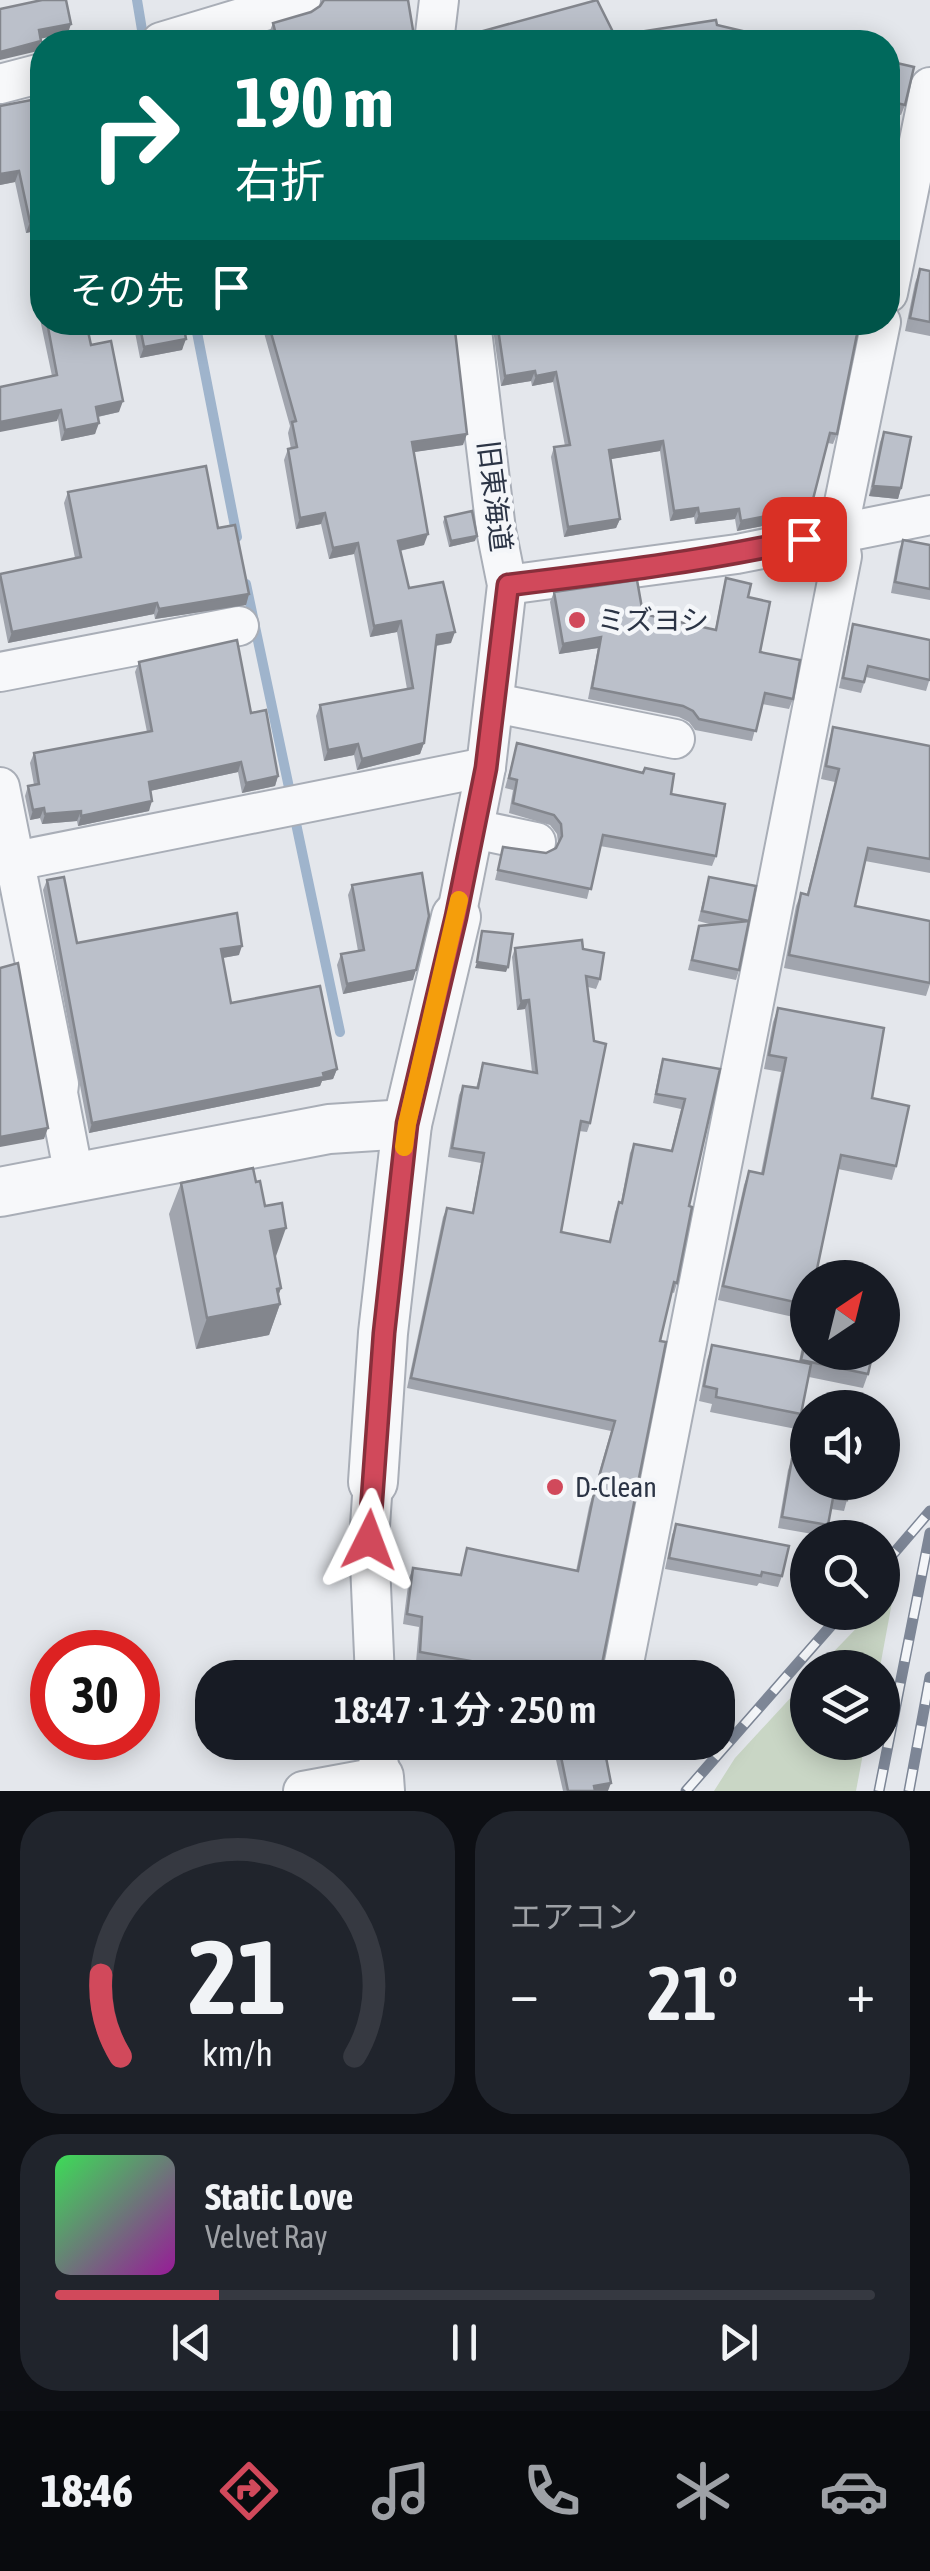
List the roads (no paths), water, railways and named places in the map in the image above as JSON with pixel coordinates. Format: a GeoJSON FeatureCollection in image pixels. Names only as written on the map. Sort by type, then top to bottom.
{"type":"FeatureCollection","features":[{"type":"Feature","properties":{"kind":"street"},"geometry":{"type":"LineString","coordinates":[[203,30],[301,0]]}},
{"type":"Feature","properties":{"kind":"street"},"geometry":{"type":"LineString","coordinates":[[435,30],[439,0]]}},
{"type":"Feature","properties":{"kind":"street"},"geometry":{"type":"LineString","coordinates":[[0,84],[30,77]]}},
{"type":"Feature","properties":{"kind":"street"},"geometry":{"type":"LineString","coordinates":[[902,152],[930,87]]}},
{"type":"Feature","properties":{"kind":"street","name":"旧東海道"},"geometry":{"type":"LineString","coordinates":[[374,1660],[369,1540],[372,1482],[407,1124],[486,768],[508,585],[496,530],[473,335]]}},
{"type":"Feature","properties":{"kind":"street"},"geometry":{"type":"LineString","coordinates":[[626,1660],[842,556],[838,532],[879,335]]}},
{"type":"Feature","properties":{"kind":"street"},"geometry":{"type":"LineString","coordinates":[[508,585],[737,554],[930,515]]}},
{"type":"Feature","properties":{"kind":"street"},"geometry":{"type":"LineString","coordinates":[[0,672],[240,626]]}},
{"type":"Feature","properties":{"kind":"street"},"geometry":{"type":"LineString","coordinates":[[495,703],[675,739]]}},
{"type":"Feature","properties":{"kind":"street"},"geometry":{"type":"LineString","coordinates":[[7,863],[486,768]]}},
{"type":"Feature","properties":{"kind":"street"},"geometry":{"type":"LineString","coordinates":[[0,787],[7,863],[74,1176]]}},
{"type":"Feature","properties":{"kind":"street"},"geometry":{"type":"LineString","coordinates":[[474,829],[536,842]]}},
{"type":"Feature","properties":{"kind":"street"},"geometry":{"type":"LineString","coordinates":[[0,1192],[329,1129],[407,1124]]}},
{"type":"Feature","properties":{"kind":"street"},"geometry":{"type":"LineString","coordinates":[[303,1791],[379,1770]]}},
{"type":"Feature","properties":{"kind":"waterway"},"geometry":{"type":"LineString","coordinates":[[137,0],[142,30]]}},
{"type":"Feature","properties":{"kind":"waterway"},"geometry":{"type":"LineString","coordinates":[[198,335],[237,537]]}},
{"type":"Feature","properties":{"kind":"waterway"},"geometry":{"type":"LineString","coordinates":[[246,584],[291,797]]}},
{"type":"Feature","properties":{"kind":"waterway"},"geometry":{"type":"LineString","coordinates":[[294,814],[340,1032]]}},
{"type":"Feature","properties":{"kind":"railway"},"geometry":{"type":"LineString","coordinates":[[900,1546],[930,1511]]}},
{"type":"Feature","properties":{"kind":"railway"},"geometry":{"type":"LineString","coordinates":[[879,1791],[930,1533]]}},
{"type":"Feature","properties":{"kind":"railway"},"geometry":{"type":"LineString","coordinates":[[686,1791],[827,1630]]}},
{"type":"Feature","properties":{"kind":"railway"},"geometry":{"type":"LineString","coordinates":[[909,1791],[930,1677]]}},
{"type":"Feature","properties":{"kind":"place","name":"ミズヨシ"},"geometry":{"type":"Point","coordinates":[577,620]}},
{"type":"Feature","properties":{"kind":"place","name":"D-Clean"},"geometry":{"type":"Point","coordinates":[555,1487]}}]}
